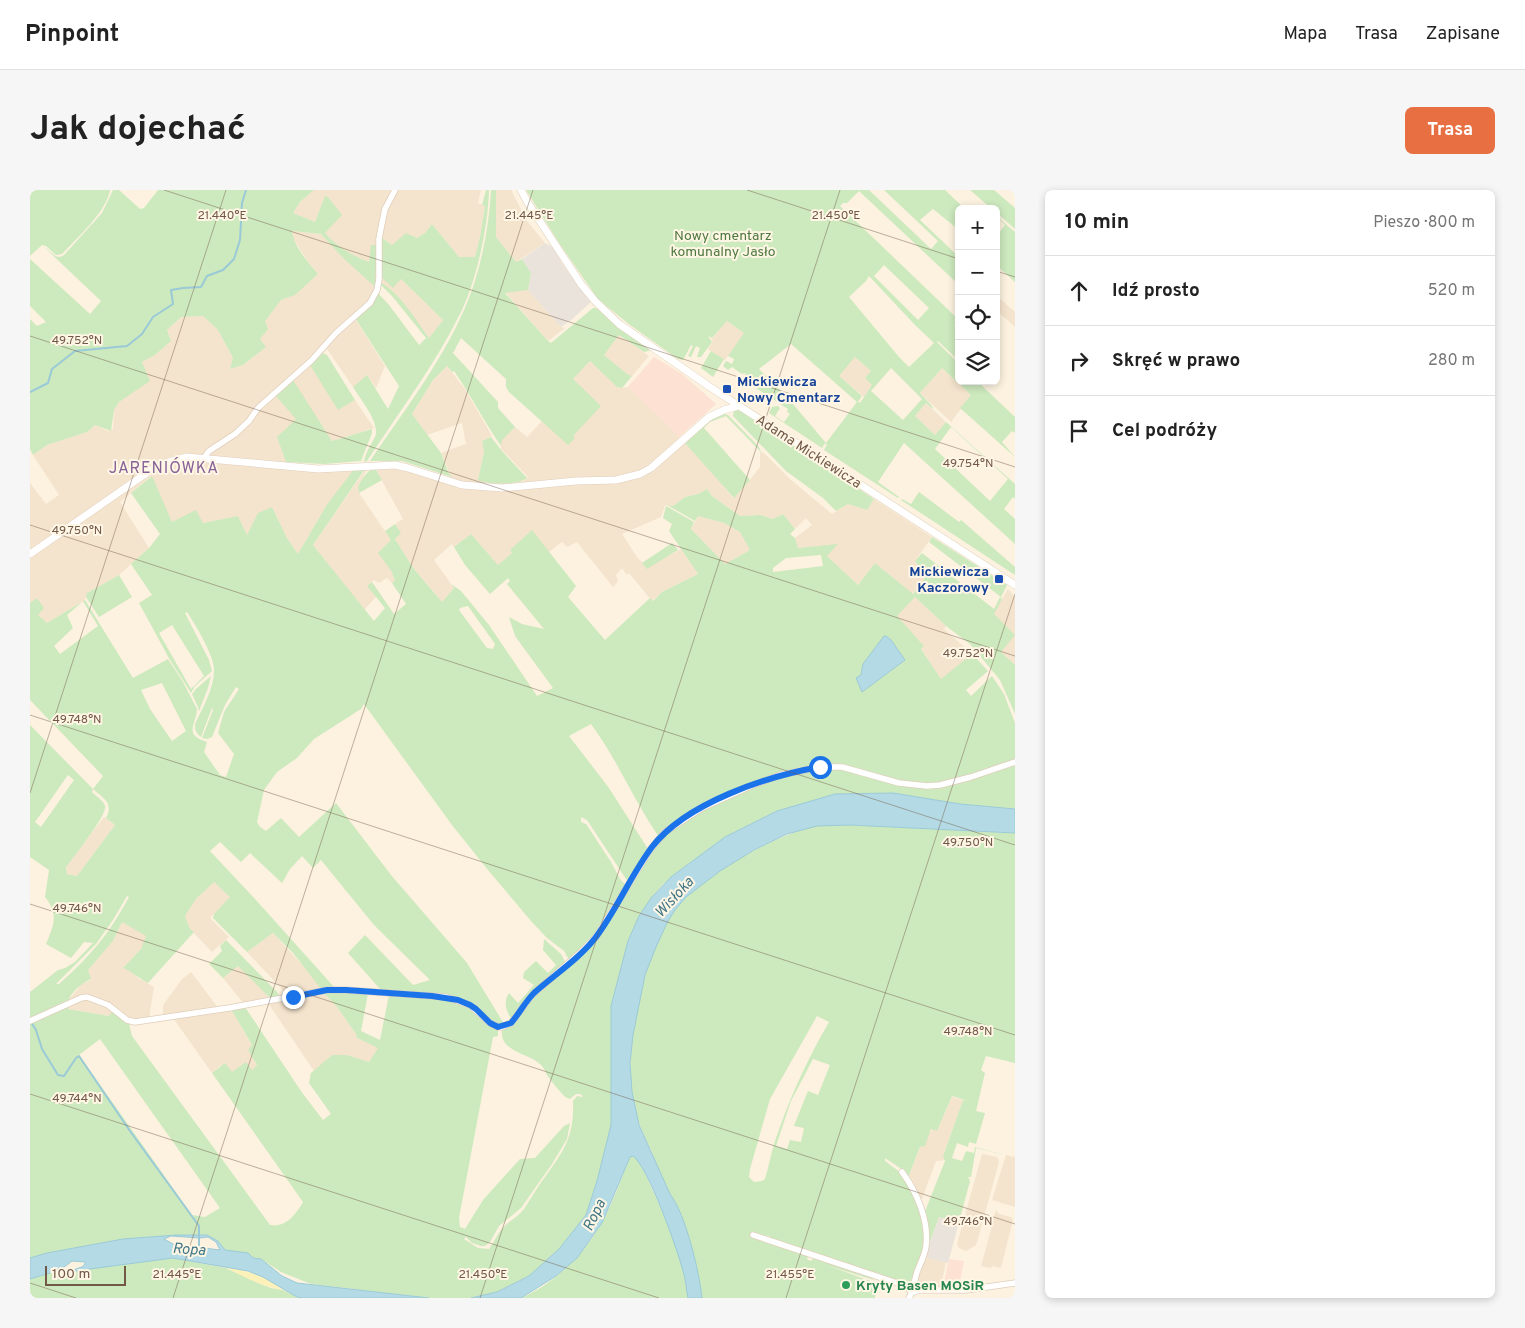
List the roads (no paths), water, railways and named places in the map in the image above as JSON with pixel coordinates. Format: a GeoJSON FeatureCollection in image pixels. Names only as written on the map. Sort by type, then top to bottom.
{"type":"FeatureCollection","features":[{"type":"Feature","properties":{"kind":"street"},"geometry":{"type":"LineString","coordinates":[[204,458],[209,451],[234,434],[248,421],[258,408],[311,361],[336,333],[370,303],[377,290],[379,279],[378,239],[386,209],[395,190]]}},
{"type":"Feature","properties":{"kind":"street","name":"Adama Mickiewicza"},"geometry":{"type":"LineString","coordinates":[[521,190],[550,239],[581,284],[595,301],[619,324],[1015,585]]}},
{"type":"Feature","properties":{"kind":"street"},"geometry":{"type":"LineString","coordinates":[[30,554],[151,470],[177,459],[204,458],[318,469],[395,465],[462,485],[481,487],[502,488],[576,481],[616,480],[640,474],[651,468],[709,417],[738,404]]}},
{"type":"Feature","properties":{"kind":"street"},"geometry":{"type":"LineString","coordinates":[[32,1020],[84,997],[94,999],[108,1006],[127,1020],[135,1022],[327,990],[346,990],[432,996],[458,1000],[476,1009],[495,1026],[502,1027],[511,1023],[532,995],[596,937],[650,850],[665,832],[702,808],[780,775],[820,767],[833,766],[851,769],[899,783],[927,786],[971,777],[1015,762]]}},
{"type":"Feature","properties":{"kind":"street"},"geometry":{"type":"LineString","coordinates":[[902,1172],[918,1201],[923,1217],[926,1239],[925,1251],[911,1295]]}},
{"type":"Feature","properties":{"kind":"street"},"geometry":{"type":"LineString","coordinates":[[753,1235],[900,1284],[911,1295]]}},
{"type":"Feature","properties":{"kind":"street"},"geometry":{"type":"LineString","coordinates":[[911,1295],[920,1290],[966,1290],[1015,1283]]}},
{"type":"Feature","properties":{"kind":"water"},"geometry":{"type":"Polygon","coordinates":[[[884,636],[891,640],[905,660],[862,692],[856,678],[861,675],[863,664],[884,636]]]}},
{"type":"Feature","properties":{"kind":"water"},"geometry":{"type":"Polygon","coordinates":[[[893,793],[960,804],[1015,809],[1015,833],[850,825],[817,826],[787,834],[754,850],[720,871],[686,897],[667,923],[645,975],[633,1035],[630,1063],[632,1092],[639,1125],[670,1194],[676,1203],[686,1229],[695,1259],[702,1298],[688,1298],[685,1278],[669,1228],[646,1175],[633,1156],[630,1157],[602,1223],[577,1258],[556,1276],[521,1298],[471,1298],[497,1292],[529,1276],[559,1249],[586,1215],[611,1125],[611,1006],[628,941],[639,916],[651,898],[671,877],[725,837],[777,811],[835,794],[893,793]]]}},
{"type":"Feature","properties":{"kind":"water","name":"Ropa"},"geometry":{"type":"Polygon","coordinates":[[[176,1235],[207,1235],[218,1241],[225,1250],[248,1253],[253,1258],[261,1259],[282,1276],[297,1283],[429,1298],[303,1298],[297,1297],[263,1277],[248,1271],[173,1258],[67,1272],[82,1267],[85,1264],[85,1262],[72,1261],[57,1270],[30,1279],[30,1258],[123,1239],[176,1235]],[[171,1236],[164,1239],[173,1244],[220,1250],[216,1242],[208,1237],[171,1236]]]}},
{"type":"Feature","properties":{"kind":"waterway"},"geometry":{"type":"LineString","coordinates":[[30,392],[48,383],[52,369],[75,351],[127,346],[142,334],[153,317],[173,304],[171,290],[201,287],[207,276],[223,270],[234,259],[240,240],[242,203],[246,190]]}},
{"type":"Feature","properties":{"kind":"waterway","name":"Ropa"},"geometry":{"type":"LineString","coordinates":[[31,1022],[36,1030],[42,1049],[58,1075],[64,1076],[79,1056],[130,1131],[199,1226],[199,1248]]}},
{"type":"Feature","properties":{"kind":"place","name":"Mickiewicza Nowy Cmentarz"},"geometry":{"type":"Point","coordinates":[727,389]}},
{"type":"Feature","properties":{"kind":"place","name":"Mickiewicza Kaczorowy"},"geometry":{"type":"Point","coordinates":[999,579]}},
{"type":"Feature","properties":{"kind":"place","name":"Kryty Basen MOSiR"},"geometry":{"type":"Point","coordinates":[846,1285]}},
{"type":"Feature","properties":{"kind":"district","name":"JARENIÓWKA"},"geometry":{"type":"Point","coordinates":[164,467]}},
{"type":"Feature","properties":{"kind":"park label","name":"Nowy cmentarz komunalny Jasło"},"geometry":{"type":"Point","coordinates":[723,244]}},
{"type":"Feature","properties":{"kind":"water label","name":"Wisłoka"},"geometry":{"type":"Point","coordinates":[674,897]}}]}
